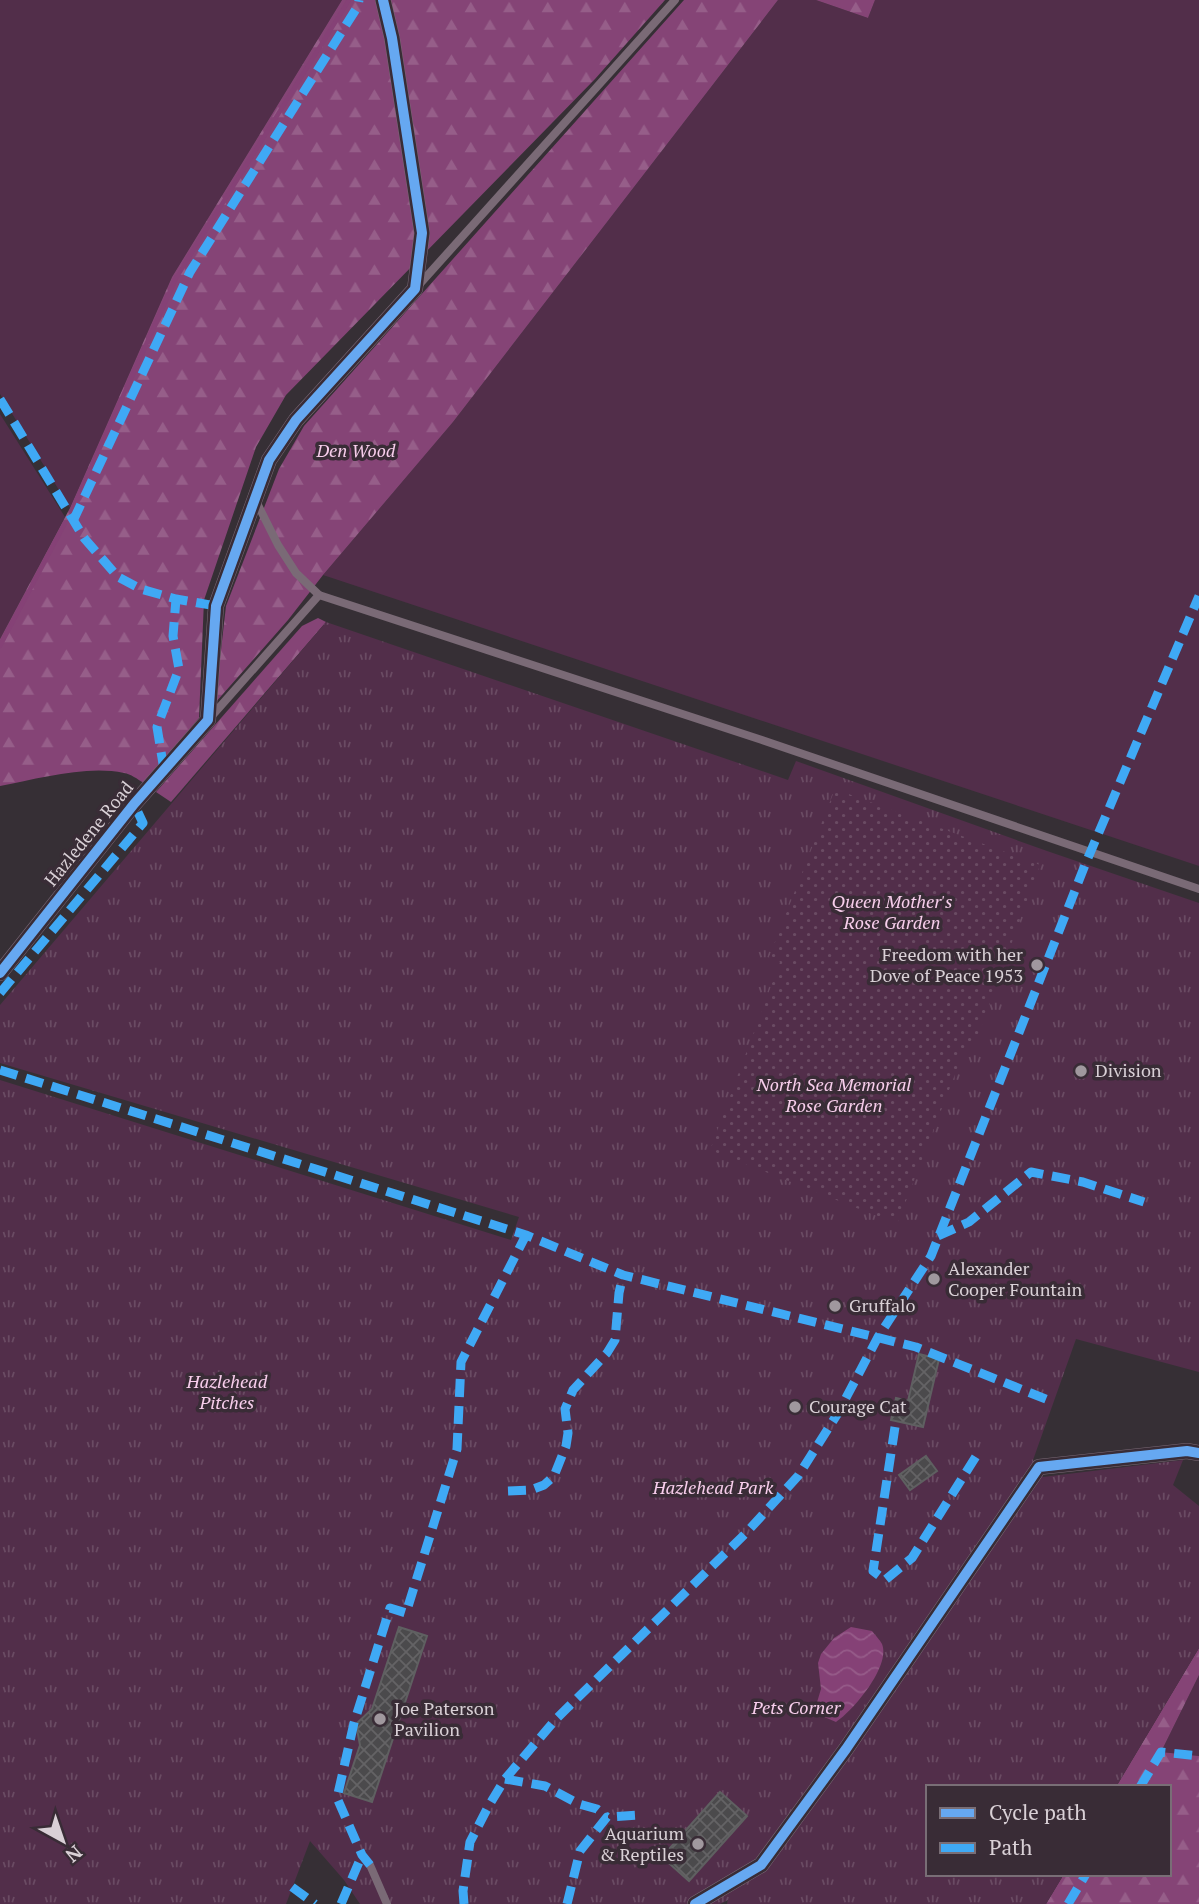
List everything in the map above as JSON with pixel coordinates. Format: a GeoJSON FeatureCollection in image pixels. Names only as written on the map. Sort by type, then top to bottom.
{"type":"FeatureCollection","features":[{"type":"Feature","properties":{"kind":"street"},"geometry":{"type":"LineString","coordinates":[[208,720],[216,606],[269,460],[296,420],[415,289],[422,233],[392,38],[383,0]]}},
{"type":"Feature","properties":{"kind":"street","name":"Hazledene Road"},"geometry":{"type":"LineString","coordinates":[[0,973],[134,804],[208,720]]}},
{"type":"Feature","properties":{"kind":"street"},"geometry":{"type":"LineString","coordinates":[[695,1904],[761,1865],[846,1749],[1040,1466],[1187,1451],[1199,1453]]}},
{"type":"Feature","properties":{"kind":"lane"},"geometry":{"type":"LineString","coordinates":[[415,289],[675,0]]}},
{"type":"Feature","properties":{"kind":"lane"},"geometry":{"type":"LineString","coordinates":[[255,499],[278,545],[296,573],[318,595],[789,749],[1199,889]]}},
{"type":"Feature","properties":{"kind":"lane"},"geometry":{"type":"LineString","coordinates":[[208,720],[318,595]]}},
{"type":"Feature","properties":{"kind":"lane"},"geometry":{"type":"LineString","coordinates":[[370,1865],[387,1904]]}},
{"type":"Feature","properties":{"kind":"green space"},"geometry":{"type":"Polygon","coordinates":[[[0,0],[342,0],[172,277],[70,508],[0,394],[0,0]]]}},
{"type":"Feature","properties":{"kind":"green space","name":"Den Wood"},"geometry":{"type":"Polygon","coordinates":[[[342,0],[665,0],[595,79],[286,395],[256,447],[204,600],[199,718],[144,783],[127,774],[94,771],[0,786],[0,639],[70,508],[172,277],[342,0]]]}},
{"type":"Feature","properties":{"kind":"green space","name":"Den Wood"},"geometry":{"type":"Polygon","coordinates":[[[684,0],[778,0],[453,422],[215,703],[226,606],[279,469],[304,426],[684,0]]]}},
{"type":"Feature","properties":{"kind":"green space"},"geometry":{"type":"Polygon","coordinates":[[[778,0],[816,0],[868,18],[875,0],[1199,0],[1199,866],[323,575],[453,422],[778,0]]]}},
{"type":"Feature","properties":{"kind":"green space"},"geometry":{"type":"Polygon","coordinates":[[[816,0],[875,0],[868,18],[816,0]]]}},
{"type":"Feature","properties":{"kind":"green space"},"geometry":{"type":"Polygon","coordinates":[[[0,414],[65,517],[0,639],[0,414]]]}},
{"type":"Feature","properties":{"kind":"green space"},"geometry":{"type":"Polygon","coordinates":[[[318,618],[326,622],[171,802],[156,792],[302,626],[318,618]]]}},
{"type":"Feature","properties":{"kind":"green space"},"geometry":{"type":"Polygon","coordinates":[[[326,622],[788,780],[796,761],[1199,903],[1199,1372],[1076,1339],[1033,1460],[1043,1477],[1183,1460],[1173,1485],[1199,1506],[1199,1648],[1117,1785],[926,1785],[926,1876],[1063,1876],[1046,1904],[727,1904],[728,1900],[720,1904],[360,1904],[344,1880],[310,1841],[286,1904],[0,1904],[0,1080],[511,1240],[519,1217],[0,1063],[0,1005],[326,622]]]}},
{"type":"Feature","properties":{"kind":"green space"},"geometry":{"type":"Polygon","coordinates":[[[835,789],[1040,865],[975,1044],[968,1041],[897,1224],[710,1150],[780,962],[769,957],[835,789]]]}},
{"type":"Feature","properties":{"kind":"green space"},"geometry":{"type":"Polygon","coordinates":[[[1199,1648],[1199,1675],[1161,1752],[1199,1756],[1199,1904],[1046,1904],[1063,1876],[1171,1876],[1171,1785],[1117,1785],[1199,1648]]]}},
{"type":"Feature","properties":{"kind":"green space"},"geometry":{"type":"Polygon","coordinates":[[[1199,1675],[1199,1756],[1161,1752],[1199,1675]]]}},
{"type":"Feature","properties":{"kind":"water"},"geometry":{"type":"Polygon","coordinates":[[[851,1627],[872,1631],[882,1644],[883,1653],[881,1664],[869,1687],[836,1722],[822,1716],[815,1709],[821,1689],[818,1663],[821,1654],[834,1638],[851,1627]]]}},
{"type":"Feature","properties":{"kind":"building"},"geometry":{"type":"Polygon","coordinates":[[[919,1354],[939,1359],[923,1427],[891,1420],[896,1398],[908,1401],[919,1354]]]}},
{"type":"Feature","properties":{"kind":"building"},"geometry":{"type":"Polygon","coordinates":[[[926,1456],[937,1471],[910,1490],[899,1475],[926,1456]]]}},
{"type":"Feature","properties":{"kind":"building","name":"Joe Paterson Pavilion"},"geometry":{"type":"Polygon","coordinates":[[[399,1627],[427,1636],[372,1802],[344,1793],[360,1745],[356,1724],[372,1709],[399,1627]]]}},
{"type":"Feature","properties":{"kind":"building","name":"Aquarium & Reptiles"},"geometry":{"type":"Polygon","coordinates":[[[720,1792],[747,1816],[689,1881],[662,1857],[720,1792]]]}},
{"type":"Feature","properties":{"kind":"waterway"},"geometry":{"type":"LineString","coordinates":[[72,510],[176,278],[349,0]]}},
{"type":"Feature","properties":{"kind":"waterway"},"geometry":{"type":"LineString","coordinates":[[0,646],[65,523]]}},
{"type":"Feature","properties":{"kind":"marked path"},"geometry":{"type":"LineString","coordinates":[[73,521],[190,272],[358,6],[359,0]]}},
{"type":"Feature","properties":{"kind":"marked path"},"geometry":{"type":"LineString","coordinates":[[0,399],[84,538],[118,577],[141,589],[216,606]]}},
{"type":"Feature","properties":{"kind":"marked path"},"geometry":{"type":"LineString","coordinates":[[464,1904],[463,1891],[470,1842],[505,1779],[556,1719],[746,1533],[798,1476],[838,1413],[878,1337],[931,1256],[1085,865],[1199,596]]}},
{"type":"Feature","properties":{"kind":"marked path"},"geometry":{"type":"LineString","coordinates":[[164,770],[157,727],[179,669],[173,636],[176,599]]}},
{"type":"Feature","properties":{"kind":"marked path"},"geometry":{"type":"LineString","coordinates":[[0,993],[143,823],[134,804]]}},
{"type":"Feature","properties":{"kind":"marked path"},"geometry":{"type":"LineString","coordinates":[[0,1070],[526,1235],[623,1275],[916,1347],[1053,1402]]}},
{"type":"Feature","properties":{"kind":"marked path"},"geometry":{"type":"LineString","coordinates":[[938,1236],[969,1222],[1031,1172],[1083,1182],[1144,1202]]}},
{"type":"Feature","properties":{"kind":"marked path"},"geometry":{"type":"LineString","coordinates":[[370,1865],[362,1855],[337,1798],[354,1723],[390,1608],[406,1613],[457,1449],[461,1362],[526,1235]]}},
{"type":"Feature","properties":{"kind":"marked path"},"geometry":{"type":"LineString","coordinates":[[508,1491],[531,1490],[544,1485],[554,1476],[566,1446],[568,1433],[565,1409],[573,1390],[607,1353],[615,1340],[623,1275]]}},
{"type":"Feature","properties":{"kind":"marked path"},"geometry":{"type":"LineString","coordinates":[[895,1427],[873,1571],[885,1580],[912,1558],[980,1450]]}},
{"type":"Feature","properties":{"kind":"marked path"},"geometry":{"type":"LineString","coordinates":[[1141,1785],[1161,1752],[1199,1756]]}},
{"type":"Feature","properties":{"kind":"marked path"},"geometry":{"type":"LineString","coordinates":[[505,1779],[545,1786],[579,1804],[597,1809],[607,1817]]}},
{"type":"Feature","properties":{"kind":"marked path"},"geometry":{"type":"LineString","coordinates":[[567,1904],[580,1851],[607,1817],[640,1815]]}},
{"type":"Feature","properties":{"kind":"marked path"},"geometry":{"type":"LineString","coordinates":[[341,1904],[362,1855]]}},
{"type":"Feature","properties":{"kind":"marked path"},"geometry":{"type":"LineString","coordinates":[[1068,1904],[1085,1876]]}},
{"type":"Feature","properties":{"kind":"marked path"},"geometry":{"type":"LineString","coordinates":[[292,1887],[315,1904]]}},
{"type":"Feature","properties":{"kind":"cycle path"},"geometry":{"type":"LineString","coordinates":[[0,973],[134,804],[208,720],[216,606],[269,460],[296,420],[415,289],[422,233],[392,38],[383,0]]}},
{"type":"Feature","properties":{"kind":"cycle path"},"geometry":{"type":"LineString","coordinates":[[695,1904],[761,1865],[846,1749],[1039,1467],[1187,1451],[1199,1453]]}},
{"type":"Feature","properties":{"kind":"place","name":"Freedom with her Dove of Peace 1953"},"geometry":{"type":"Point","coordinates":[1037,965]}},
{"type":"Feature","properties":{"kind":"place","name":"Division"},"geometry":{"type":"Point","coordinates":[1081,1071]}},
{"type":"Feature","properties":{"kind":"place","name":"Alexander Cooper Fountain"},"geometry":{"type":"Point","coordinates":[934,1279]}},
{"type":"Feature","properties":{"kind":"place","name":"Gruffalo"},"geometry":{"type":"Point","coordinates":[835,1306]}},
{"type":"Feature","properties":{"kind":"place","name":"Courage Cat"},"geometry":{"type":"Point","coordinates":[795,1407]}},
{"type":"Feature","properties":{"kind":"place","name":"Joe Paterson Pavilion"},"geometry":{"type":"Point","coordinates":[380,1719]}},
{"type":"Feature","properties":{"kind":"place","name":"Aquarium & Reptiles"},"geometry":{"type":"Point","coordinates":[698,1844]}},
{"type":"Feature","properties":{"kind":"park label","name":"Queen Mother's Rose Garden"},"geometry":{"type":"Point","coordinates":[892,912]}},
{"type":"Feature","properties":{"kind":"park label","name":"North Sea Memorial Rose Garden"},"geometry":{"type":"Point","coordinates":[834,1095]}},
{"type":"Feature","properties":{"kind":"park label","name":"Hazlehead Pitches"},"geometry":{"type":"Point","coordinates":[227,1392]}},
{"type":"Feature","properties":{"kind":"park label","name":"Hazlehead Park"},"geometry":{"type":"Point","coordinates":[713,1488]}},
{"type":"Feature","properties":{"kind":"park label","name":"Pets Corner"},"geometry":{"type":"Point","coordinates":[796,1708]}}]}
